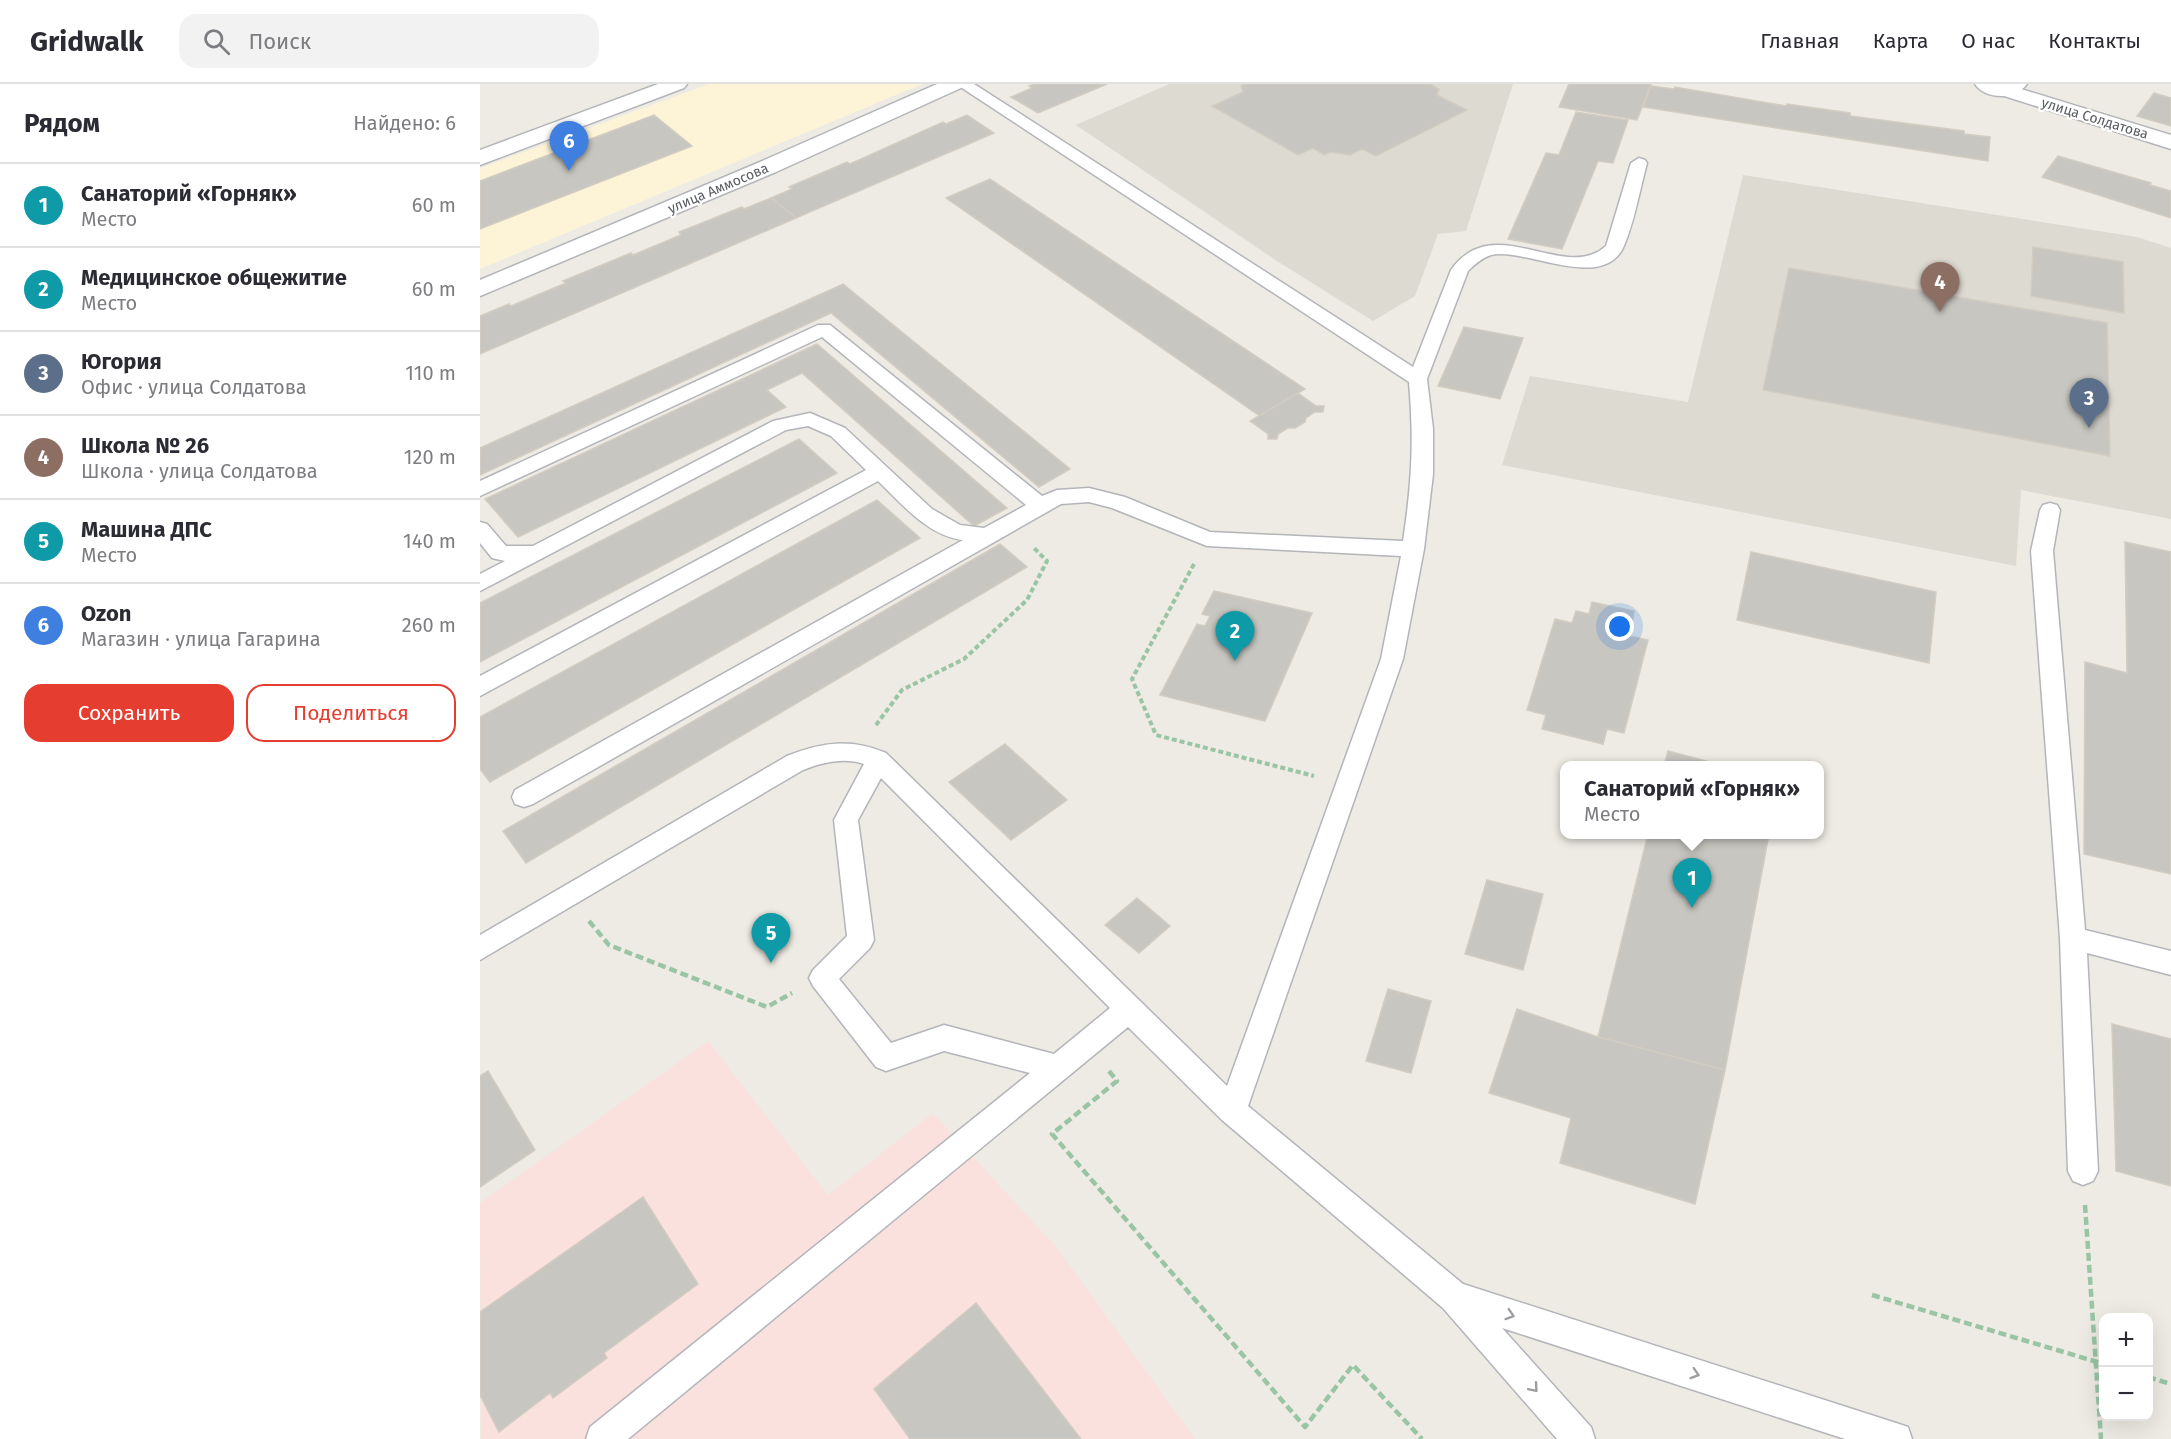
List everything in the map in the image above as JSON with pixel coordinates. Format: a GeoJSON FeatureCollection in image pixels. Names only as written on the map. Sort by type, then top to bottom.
{"type":"FeatureCollection","features":[{"type":"Feature","properties":{"kind":"street"},"geometry":{"type":"LineString","coordinates":[[480,158],[677,84]]}},
{"type":"Feature","properties":{"kind":"street","name":"улица Аммосова"},"geometry":{"type":"LineString","coordinates":[[480,289],[768,167],[954,84]]}},
{"type":"Feature","properties":{"kind":"street","name":"улица Солдатова"},"geometry":{"type":"LineString","coordinates":[[1985,84],[2012,87],[2171,142]]}},
{"type":"Feature","properties":{"kind":"lane"},"geometry":{"type":"LineString","coordinates":[[964,84],[1418,379]]}},
{"type":"Feature","properties":{"kind":"lane"},"geometry":{"type":"LineString","coordinates":[[1232,1111],[1392,659],[1413,549],[1423,474],[1423,429],[1418,379],[1460,270],[1466,262],[1484,251],[1498,249],[1580,263],[1602,259],[1614,248],[1638,163]]}},
{"type":"Feature","properties":{"kind":"lane"},"geometry":{"type":"LineString","coordinates":[[480,489],[824,329],[1041,506]]}},
{"type":"Feature","properties":{"kind":"lane"},"geometry":{"type":"LineString","coordinates":[[480,583],[780,425],[810,418],[838,432],[935,520],[955,532],[987,536]]}},
{"type":"Feature","properties":{"kind":"lane"},"geometry":{"type":"LineString","coordinates":[[480,687],[880,471]]}},
{"type":"Feature","properties":{"kind":"lane"},"geometry":{"type":"LineString","coordinates":[[524,797],[1057,497],[1089,495],[1118,502],[1207,539],[1413,549]]}},
{"type":"Feature","properties":{"kind":"lane"},"geometry":{"type":"LineString","coordinates":[[2050,510],[2042,551],[2073,938],[2083,1171]]}},
{"type":"Feature","properties":{"kind":"lane"},"geometry":{"type":"LineString","coordinates":[[480,529],[500,554],[536,554]]}},
{"type":"Feature","properties":{"kind":"lane"},"geometry":{"type":"LineString","coordinates":[[480,949],[815,754],[832,750],[866,753],[878,760],[1131,1008],[1232,1111],[1454,1297],[1580,1439]]}},
{"type":"Feature","properties":{"kind":"lane"},"geometry":{"type":"LineString","coordinates":[[878,760],[846,820],[861,940],[822,978],[886,1058],[944,1038],[1058,1068]]}},
{"type":"Feature","properties":{"kind":"lane"},"geometry":{"type":"LineString","coordinates":[[2073,938],[2171,963]]}},
{"type":"Feature","properties":{"kind":"lane"},"geometry":{"type":"LineString","coordinates":[[602,1439],[1131,1008]]}},
{"type":"Feature","properties":{"kind":"lane"},"geometry":{"type":"LineString","coordinates":[[1454,1297],[1896,1439]]}},
{"type":"Feature","properties":{"kind":"path"},"geometry":{"type":"LineString","coordinates":[[878,760],[872,731],[902,690],[964,659],[1027,600],[1047,561],[1011,523]]}},
{"type":"Feature","properties":{"kind":"path"},"geometry":{"type":"LineString","coordinates":[[1207,539],[1132,679],[1156,735],[1348,785]]}},
{"type":"Feature","properties":{"kind":"path"},"geometry":{"type":"LineString","coordinates":[[570,896],[609,945],[766,1007],[822,978]]}},
{"type":"Feature","properties":{"kind":"path"},"geometry":{"type":"LineString","coordinates":[[1087,1045],[1117,1081],[1052,1134],[1305,1426],[1353,1365],[1422,1439]]}},
{"type":"Feature","properties":{"kind":"path"},"geometry":{"type":"LineString","coordinates":[[2083,1171],[2101,1439]]}},
{"type":"Feature","properties":{"kind":"path"},"geometry":{"type":"LineString","coordinates":[[1872,1295],[2097,1362]]}},
{"type":"Feature","properties":{"kind":"path"},"geometry":{"type":"LineString","coordinates":[[2153,1379],[2171,1384]]}},
{"type":"Feature","properties":{"kind":"shaded area"},"geometry":{"type":"Polygon","coordinates":[[[709,84],[922,84],[480,269],[480,168],[709,84]]]}},
{"type":"Feature","properties":{"kind":"shaded area"},"geometry":{"type":"Polygon","coordinates":[[[1169,84],[1513,84],[1466,231],[1438,234],[1415,296],[1373,321],[1277,261],[1076,125],[1169,84]]]}},
{"type":"Feature","properties":{"kind":"shaded area"},"geometry":{"type":"Polygon","coordinates":[[[1743,175],[2137,237],[2171,248],[2171,519],[2021,490],[2016,566],[1502,465],[1530,376],[1688,402],[1743,175]]]}},
{"type":"Feature","properties":{"kind":"shaded area"},"geometry":{"type":"Polygon","coordinates":[[[708,1041],[828,1195],[933,1113],[1058,1249],[1195,1439],[481,1439],[480,1203],[708,1041]]]}},
{"type":"Feature","properties":{"kind":"building"},"geometry":{"type":"Polygon","coordinates":[[[1035,84],[1107,84],[1038,113],[1011,97],[1032,88],[1029,86],[1035,84]]]}},
{"type":"Feature","properties":{"kind":"building"},"geometry":{"type":"Polygon","coordinates":[[[1245,84],[1430,84],[1439,89],[1437,95],[1467,110],[1376,156],[1362,149],[1350,155],[1331,152],[1324,155],[1313,148],[1298,155],[1212,106],[1243,92],[1241,86],[1245,84]]]}},
{"type":"Feature","properties":{"kind":"building"},"geometry":{"type":"Polygon","coordinates":[[[1569,84],[1651,84],[1637,120],[1559,107],[1569,84]]]}},
{"type":"Feature","properties":{"kind":"building"},"geometry":{"type":"Polygon","coordinates":[[[1651,86],[1674,89],[1675,87],[1786,106],[1787,104],[1850,113],[1850,116],[1964,131],[1964,134],[1990,137],[1988,161],[1643,107],[1651,86]]]}},
{"type":"Feature","properties":{"kind":"building"},"geometry":{"type":"Polygon","coordinates":[[[2154,93],[2171,98],[2171,126],[2137,116],[2154,93]]]}},
{"type":"Feature","properties":{"kind":"building"},"geometry":{"type":"Polygon","coordinates":[[[1576,112],[1628,120],[1613,163],[1598,161],[1562,249],[1508,239],[1546,153],[1559,155],[1576,112]]]}},
{"type":"Feature","properties":{"kind":"building"},"geometry":{"type":"Polygon","coordinates":[[[654,115],[692,146],[480,229],[480,181],[654,115]]]}},
{"type":"Feature","properties":{"kind":"building"},"geometry":{"type":"Polygon","coordinates":[[[967,115],[994,133],[796,218],[771,198],[792,189],[789,187],[847,162],[850,164],[943,122],[946,124],[967,115]]]}},
{"type":"Feature","properties":{"kind":"building"},"geometry":{"type":"Polygon","coordinates":[[[2058,156],[2171,191],[2171,218],[2042,177],[2058,156]]]}},
{"type":"Feature","properties":{"kind":"building"},"geometry":{"type":"Polygon","coordinates":[[[990,179],[1305,389],[1260,416],[946,198],[990,179]]]}},
{"type":"Feature","properties":{"kind":"building"},"geometry":{"type":"Polygon","coordinates":[[[771,198],[796,218],[480,354],[480,316],[509,304],[511,306],[566,283],[563,281],[681,235],[679,232],[771,198]]]}},
{"type":"Feature","properties":{"kind":"building"},"geometry":{"type":"Polygon","coordinates":[[[2033,247],[2123,262],[2124,313],[2031,296],[2033,247]]]}},
{"type":"Feature","properties":{"kind":"building"},"geometry":{"type":"Polygon","coordinates":[[[1789,268],[2107,323],[2110,456],[1763,390],[1789,268]]]}},
{"type":"Feature","properties":{"kind":"building"},"geometry":{"type":"Polygon","coordinates":[[[843,284],[1070,469],[1039,487],[831,313],[480,475],[480,448],[843,284]]]}},
{"type":"Feature","properties":{"kind":"building"},"geometry":{"type":"Polygon","coordinates":[[[1464,327],[1523,338],[1500,399],[1438,386],[1464,327]]]}},
{"type":"Feature","properties":{"kind":"building"},"geometry":{"type":"Polygon","coordinates":[[[817,344],[1007,508],[974,526],[802,373],[767,390],[786,407],[518,537],[485,499],[817,344]]]}},
{"type":"Feature","properties":{"kind":"building"},"geometry":{"type":"Polygon","coordinates":[[[1298,393],[1316,406],[1324,406],[1323,412],[1315,412],[1295,428],[1288,428],[1278,434],[1277,439],[1268,439],[1268,434],[1250,421],[1298,393]]]}},
{"type":"Feature","properties":{"kind":"building"},"geometry":{"type":"Polygon","coordinates":[[[799,439],[837,473],[480,662],[480,603],[799,439]]]}},
{"type":"Feature","properties":{"kind":"building"},"geometry":{"type":"Polygon","coordinates":[[[877,500],[920,538],[490,782],[480,769],[480,717],[877,500]]]}},
{"type":"Feature","properties":{"kind":"building"},"geometry":{"type":"Polygon","coordinates":[[[2125,542],[2171,552],[2171,874],[2084,854],[2085,662],[2127,673],[2125,542]]]}},
{"type":"Feature","properties":{"kind":"building"},"geometry":{"type":"Polygon","coordinates":[[[1000,544],[1027,567],[526,863],[503,831],[1000,544]]]}},
{"type":"Feature","properties":{"kind":"building"},"geometry":{"type":"Polygon","coordinates":[[[1751,552],[1936,592],[1929,663],[1737,620],[1751,552]]]}},
{"type":"Feature","properties":{"kind":"building"},"geometry":{"type":"Polygon","coordinates":[[[1214,591],[1312,613],[1265,721],[1160,695],[1197,624],[1205,626],[1210,616],[1202,614],[1214,591]]]}},
{"type":"Feature","properties":{"kind":"building"},"geometry":{"type":"Polygon","coordinates":[[[1592,602],[1634,611],[1630,636],[1648,640],[1624,733],[1607,729],[1603,744],[1542,729],[1546,715],[1527,710],[1555,619],[1572,623],[1576,611],[1589,614],[1592,602]]]}},
{"type":"Feature","properties":{"kind":"building"},"geometry":{"type":"Polygon","coordinates":[[[1005,744],[1067,800],[1011,840],[949,782],[1005,744]]]}},
{"type":"Feature","properties":{"kind":"building"},"geometry":{"type":"Polygon","coordinates":[[[1668,751],[1706,761],[1665,761],[1668,751]]]}},
{"type":"Feature","properties":{"kind":"building"},"geometry":{"type":"Polygon","coordinates":[[[1647,839],[1768,839],[1725,1070],[1598,1037],[1647,839]]]}},
{"type":"Feature","properties":{"kind":"building"},"geometry":{"type":"Polygon","coordinates":[[[1487,880],[1543,894],[1523,970],[1465,954],[1487,880]]]}},
{"type":"Feature","properties":{"kind":"building"},"geometry":{"type":"Polygon","coordinates":[[[1137,898],[1170,926],[1139,953],[1105,925],[1137,898]]]}},
{"type":"Feature","properties":{"kind":"building"},"geometry":{"type":"Polygon","coordinates":[[[1388,989],[1431,1001],[1411,1073],[1366,1061],[1388,989]]]}},
{"type":"Feature","properties":{"kind":"building"},"geometry":{"type":"Polygon","coordinates":[[[1517,1009],[1598,1037],[1725,1070],[1695,1204],[1560,1163],[1571,1118],[1489,1093],[1517,1009]]]}},
{"type":"Feature","properties":{"kind":"building"},"geometry":{"type":"Polygon","coordinates":[[[2112,1024],[2171,1039],[2171,1186],[2116,1171],[2112,1024]]]}},
{"type":"Feature","properties":{"kind":"building"},"geometry":{"type":"Polygon","coordinates":[[[488,1071],[535,1150],[480,1187],[480,1076],[488,1071]]]}},
{"type":"Feature","properties":{"kind":"building"},"geometry":{"type":"Polygon","coordinates":[[[643,1197],[698,1284],[604,1353],[607,1358],[553,1398],[550,1393],[499,1432],[480,1395],[480,1312],[643,1197]]]}},
{"type":"Feature","properties":{"kind":"building"},"geometry":{"type":"Polygon","coordinates":[[[976,1303],[1081,1439],[910,1439],[874,1389],[976,1303]]]}},
{"type":"Feature","properties":{"kind":"place","name":"Ozon"},"geometry":{"type":"Point","coordinates":[569,171]}},
{"type":"Feature","properties":{"kind":"place","name":"Школа № 26"},"geometry":{"type":"Point","coordinates":[1940,312]}},
{"type":"Feature","properties":{"kind":"place","name":"Югория"},"geometry":{"type":"Point","coordinates":[2089,428]}},
{"type":"Feature","properties":{"kind":"place","name":"Медицинское общежитие"},"geometry":{"type":"Point","coordinates":[1235,661]}},
{"type":"Feature","properties":{"kind":"place","name":"Санаторий «Горняк»"},"geometry":{"type":"Point","coordinates":[1692,908]}},
{"type":"Feature","properties":{"kind":"place","name":"Машина ДПС"},"geometry":{"type":"Point","coordinates":[771,963]}}]}
